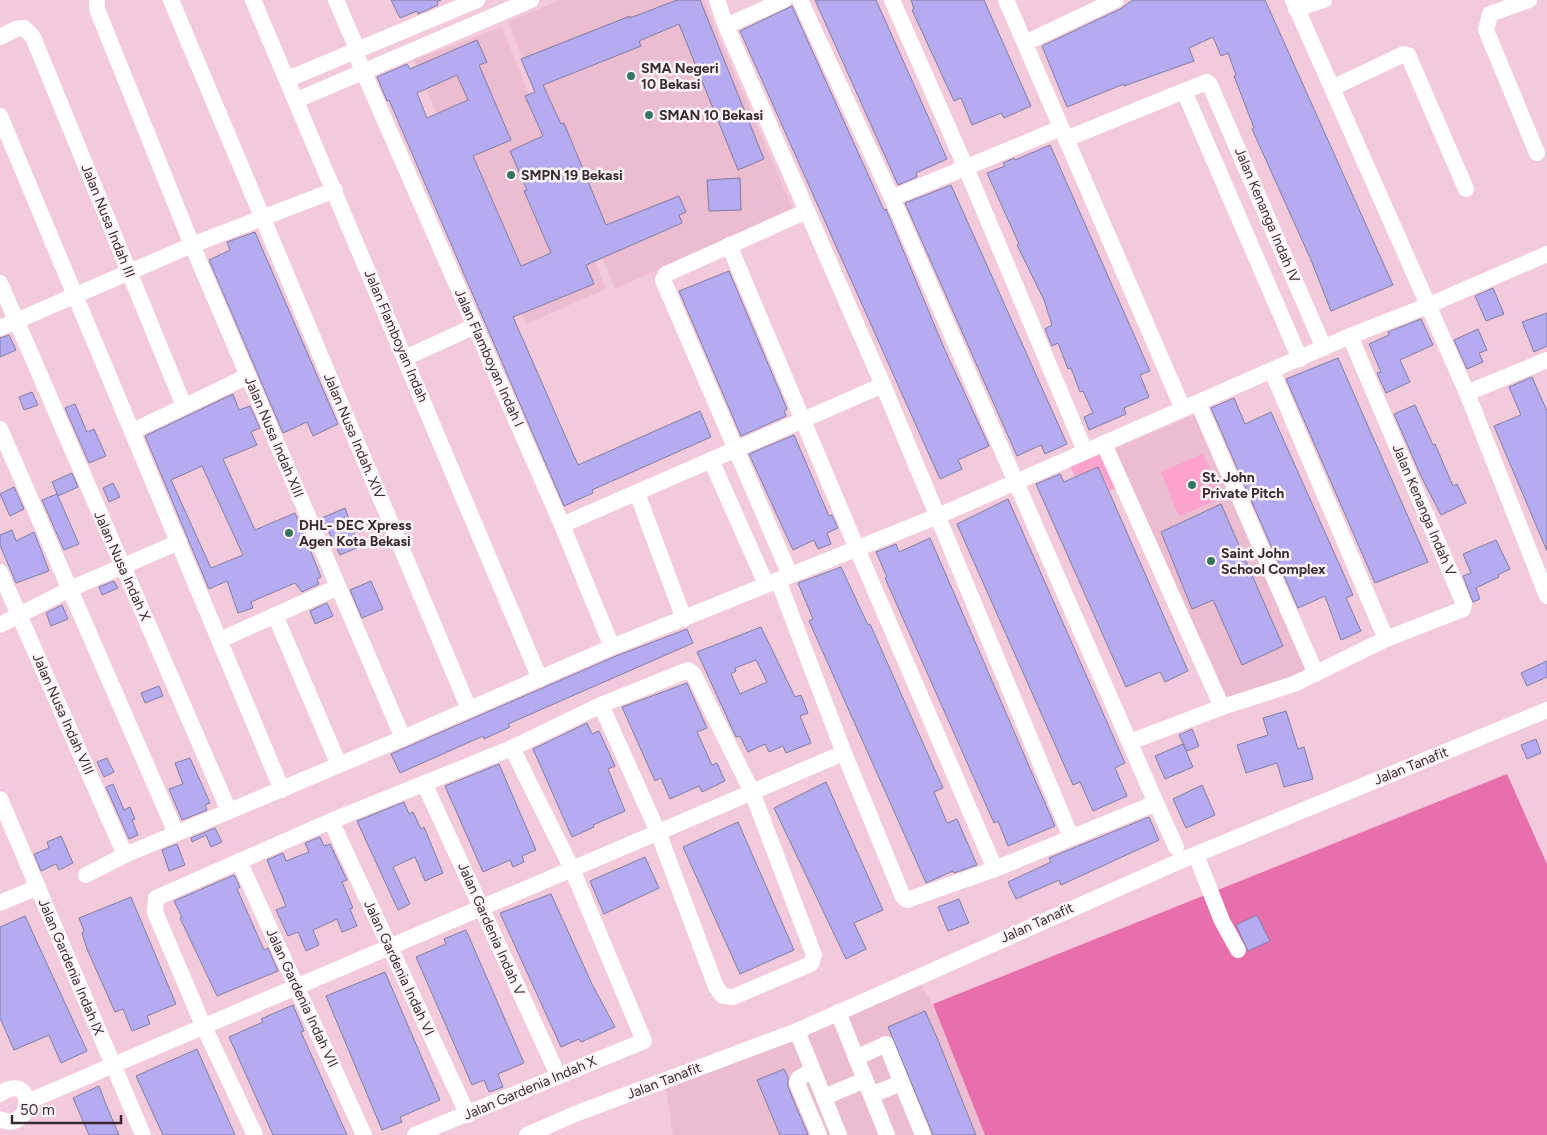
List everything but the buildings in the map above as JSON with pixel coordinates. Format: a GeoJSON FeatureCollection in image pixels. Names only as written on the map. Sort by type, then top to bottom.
{"type":"FeatureCollection","features":[{"type":"Feature","properties":{"kind":"street","name":"Jalan Nusa Indah XIII"},"geometry":{"type":"LineString","coordinates":[[97,0],[97,9],[192,245],[403,738]]}},
{"type":"Feature","properties":{"kind":"street","name":"Jalan Nusa Indah. XIV"},"geometry":{"type":"LineString","coordinates":[[171,0],[469,709]]}},
{"type":"Feature","properties":{"kind":"street","name":"Jalan Flamboyan Indah"},"geometry":{"type":"LineString","coordinates":[[253,0],[297,100],[538,675]]}},
{"type":"Feature","properties":{"kind":"street","name":"Jalan Flamboyan Indah I"},"geometry":{"type":"LineString","coordinates":[[336,0],[363,70],[562,525],[612,647]]}},
{"type":"Feature","properties":{"kind":"street"},"geometry":{"type":"LineString","coordinates":[[288,79],[477,0]]}},
{"type":"Feature","properties":{"kind":"street"},"geometry":{"type":"LineString","coordinates":[[297,100],[363,70],[531,0]]}},
{"type":"Feature","properties":{"kind":"street"},"geometry":{"type":"LineString","coordinates":[[717,0],[726,26],[883,385],[1071,837]]}},
{"type":"Feature","properties":{"kind":"street"},"geometry":{"type":"LineString","coordinates":[[726,26],[784,0]]}},
{"type":"Feature","properties":{"kind":"street"},"geometry":{"type":"LineString","coordinates":[[800,0],[892,198],[1176,847]]}},
{"type":"Feature","properties":{"kind":"street"},"geometry":{"type":"LineString","coordinates":[[892,0],[966,168],[1086,451]]}},
{"type":"Feature","properties":{"kind":"street"},"geometry":{"type":"LineString","coordinates":[[1006,0],[1183,409]]}},
{"type":"Feature","properties":{"kind":"street"},"geometry":{"type":"LineString","coordinates":[[1025,43],[1116,0]]}},
{"type":"Feature","properties":{"kind":"street"},"geometry":{"type":"LineString","coordinates":[[1324,0],[1294,4],[1427,306],[1468,393],[1547,596]]}},
{"type":"Feature","properties":{"kind":"street"},"geometry":{"type":"LineString","coordinates":[[1529,0],[1490,14],[1486,30],[1537,153]]}},
{"type":"Feature","properties":{"kind":"street","name":"Jalan Nusa Indah III"},"geometry":{"type":"LineString","coordinates":[[0,36],[16,29],[24,28],[33,37],[184,406]]}},
{"type":"Feature","properties":{"kind":"street"},"geometry":{"type":"LineString","coordinates":[[1332,88],[1404,54],[1408,55],[1466,189]]}},
{"type":"Feature","properties":{"kind":"street","name":"Jalan Kenanga Indah IV"},"geometry":{"type":"LineString","coordinates":[[1184,91],[1209,83],[1324,348]]}},
{"type":"Feature","properties":{"kind":"street"},"geometry":{"type":"LineString","coordinates":[[892,198],[966,168],[1184,91],[1300,359]]}},
{"type":"Feature","properties":{"kind":"street"},"geometry":{"type":"LineString","coordinates":[[0,116],[282,790]]}},
{"type":"Feature","properties":{"kind":"street"},"geometry":{"type":"LineString","coordinates":[[0,328],[192,245],[335,190]]}},
{"type":"Feature","properties":{"kind":"street"},"geometry":{"type":"LineString","coordinates":[[807,211],[666,274],[663,280],[735,448],[778,580],[844,753],[903,897],[911,900],[995,870],[1156,803]]}},
{"type":"Feature","properties":{"kind":"street"},"geometry":{"type":"LineString","coordinates":[[729,245],[995,870]]}},
{"type":"Feature","properties":{"kind":"street"},"geometry":{"type":"LineString","coordinates":[[86,875],[176,833],[339,766],[469,709],[538,675],[684,619],[938,516],[1350,336],[1427,306],[1547,254]]}},
{"type":"Feature","properties":{"kind":"street","name":"Jalan Nusa Indah X"},"geometry":{"type":"LineString","coordinates":[[0,282],[229,811]]}},
{"type":"Feature","properties":{"kind":"street"},"geometry":{"type":"LineString","coordinates":[[405,358],[475,326]]}},
{"type":"Feature","properties":{"kind":"street","name":"Jalan Kenanga Indah V"},"geometry":{"type":"LineString","coordinates":[[1350,336],[1464,604],[1459,612],[1386,639]]}},
{"type":"Feature","properties":{"kind":"street"},"geometry":{"type":"LineString","coordinates":[[1468,393],[1546,363]]}},
{"type":"Feature","properties":{"kind":"street"},"geometry":{"type":"LineString","coordinates":[[1130,742],[1222,707],[1294,684],[1386,639],[1272,371]]}},
{"type":"Feature","properties":{"kind":"street"},"geometry":{"type":"LineString","coordinates":[[133,431],[248,376]]}},
{"type":"Feature","properties":{"kind":"street"},"geometry":{"type":"LineString","coordinates":[[562,525],[883,385]]}},
{"type":"Feature","properties":{"kind":"street"},"geometry":{"type":"LineString","coordinates":[[1198,403],[1316,674]]}},
{"type":"Feature","properties":{"kind":"street"},"geometry":{"type":"LineString","coordinates":[[0,429],[176,833]]}},
{"type":"Feature","properties":{"kind":"street"},"geometry":{"type":"LineString","coordinates":[[1104,444],[1222,707]]}},
{"type":"Feature","properties":{"kind":"street"},"geometry":{"type":"LineString","coordinates":[[711,460],[778,580]]}},
{"type":"Feature","properties":{"kind":"street"},"geometry":{"type":"LineString","coordinates":[[637,493],[684,619]]}},
{"type":"Feature","properties":{"kind":"street"},"geometry":{"type":"LineString","coordinates":[[0,625],[70,589],[179,542]]}},
{"type":"Feature","properties":{"kind":"street","name":"Jalan Nusa Indah VIII"},"geometry":{"type":"LineString","coordinates":[[0,572],[126,855]]}},
{"type":"Feature","properties":{"kind":"street"},"geometry":{"type":"LineString","coordinates":[[220,640],[338,587]]}},
{"type":"Feature","properties":{"kind":"street"},"geometry":{"type":"LineString","coordinates":[[275,615],[339,766]]}},
{"type":"Feature","properties":{"kind":"street"},"geometry":{"type":"LineString","coordinates":[[255,1135],[203,1026],[154,912],[156,898],[331,821],[512,748],[601,705],[688,670],[694,675],[752,792],[814,955],[811,964],[733,997],[723,996],[716,987],[658,832],[601,705]]}},
{"type":"Feature","properties":{"kind":"street","name":"Jalan Tanafit"},"geometry":{"type":"LineString","coordinates":[[527,1135],[575,1114],[796,1031],[1196,855],[1547,710]]}},
{"type":"Feature","properties":{"kind":"street"},"geometry":{"type":"LineString","coordinates":[[512,748],[572,869]]}},
{"type":"Feature","properties":{"kind":"street"},"geometry":{"type":"LineString","coordinates":[[27,1102],[834,757]]}},
{"type":"Feature","properties":{"kind":"street","name":"Jalan Gardenia Indah V"},"geometry":{"type":"LineString","coordinates":[[424,783],[558,1075]]}},
{"type":"Feature","properties":{"kind":"street","name":"Jalan Gardenia Indah IX"},"geometry":{"type":"LineString","coordinates":[[0,799],[143,1135]]}},
{"type":"Feature","properties":{"kind":"street","name":"Jalan Gardenia Indah VI"},"geometry":{"type":"LineString","coordinates":[[331,821],[468,1115]]}},
{"type":"Feature","properties":{"kind":"street"},"geometry":{"type":"LineString","coordinates":[[1196,855],[1222,921],[1238,950]]}},
{"type":"Feature","properties":{"kind":"street","name":"Jalan Gardenia Indah VII"},"geometry":{"type":"LineString","coordinates":[[239,861],[298,985],[364,1135]]}},
{"type":"Feature","properties":{"kind":"street","name":"Jalan Gardenia Indah X"},"geometry":{"type":"LineString","coordinates":[[415,1135],[468,1115],[558,1075],[644,1041],[572,869]]}},
{"type":"Feature","properties":{"kind":"street"},"geometry":{"type":"LineString","coordinates":[[0,903],[38,887]]}},
{"type":"Feature","properties":{"kind":"street"},"geometry":{"type":"LineString","coordinates":[[838,1012],[887,1135]]}},
{"type":"Feature","properties":{"kind":"street"},"geometry":{"type":"LineString","coordinates":[[796,1031],[839,1135]]}},
{"type":"Feature","properties":{"kind":"street"},"geometry":{"type":"LineString","coordinates":[[856,1058],[886,1044],[901,1083],[916,1133]]}},
{"type":"Feature","properties":{"kind":"street"},"geometry":{"type":"LineString","coordinates":[[812,1070],[798,1079],[797,1083],[816,1129],[831,1115]]}},
{"type":"Feature","properties":{"kind":"street"},"geometry":{"type":"LineString","coordinates":[[824,1097],[865,1080]]}},
{"type":"Feature","properties":{"kind":"street"},"geometry":{"type":"LineString","coordinates":[[871,1095],[901,1083]]}},
{"type":"Feature","properties":{"kind":"street"},"geometry":{"type":"LineString","coordinates":[[0,1119],[22,1128],[27,1114],[27,1102],[20,1093],[15,1090],[1,1090]]}},
{"type":"Feature","properties":{"kind":"shaded area","name":"SMAN 10 Bekasi"},"geometry":{"type":"Polygon","coordinates":[[[560,0],[703,0],[793,209],[615,289],[508,22],[560,0]]]}},
{"type":"Feature","properties":{"kind":"shaded area","name":"SMPN 19 Bekasi"},"geometry":{"type":"Polygon","coordinates":[[[502,27],[606,289],[526,324],[414,60],[502,27]]]}},
{"type":"Feature","properties":{"kind":"shaded area","name":"Saint John School Complex"},"geometry":{"type":"Polygon","coordinates":[[[1196,414],[1309,672],[1224,702],[1112,450],[1196,414]]]}},
{"type":"Feature","properties":{"kind":"shaded area"},"geometry":{"type":"Polygon","coordinates":[[[1103,446],[1121,486],[1110,491],[1101,472],[1078,483],[1068,462],[1103,446]]]}},
{"type":"Feature","properties":{"kind":"shaded area","name":"St. John Private Pitch"},"geometry":{"type":"Polygon","coordinates":[[[1203,454],[1222,498],[1179,516],[1161,472],[1203,454]]]}},
{"type":"Feature","properties":{"kind":"shaded area"},"geometry":{"type":"Polygon","coordinates":[[[1507,774],[1547,864],[1547,1135],[985,1135],[933,1004],[1507,774]]]}},
{"type":"Feature","properties":{"kind":"shaded area"},"geometry":{"type":"Polygon","coordinates":[[[918,981],[933,1004],[985,1135],[673,1135],[665,1083],[918,981]]]}},
{"type":"Feature","properties":{"kind":"place","name":"SMA Negeri 10 Bekasi"},"geometry":{"type":"Point","coordinates":[631,76]}},
{"type":"Feature","properties":{"kind":"place","name":"SMAN 10 Bekasi"},"geometry":{"type":"Point","coordinates":[649,115]}},
{"type":"Feature","properties":{"kind":"place","name":"SMPN 19 Bekasi"},"geometry":{"type":"Point","coordinates":[511,175]}},
{"type":"Feature","properties":{"kind":"place","name":"St. John Private Pitch"},"geometry":{"type":"Point","coordinates":[1192,485]}},
{"type":"Feature","properties":{"kind":"place","name":"DHL- DEC Xpress Agen Kota Bekasi"},"geometry":{"type":"Point","coordinates":[289,533]}},
{"type":"Feature","properties":{"kind":"place","name":"Saint John School Complex"},"geometry":{"type":"Point","coordinates":[1211,561]}}]}
